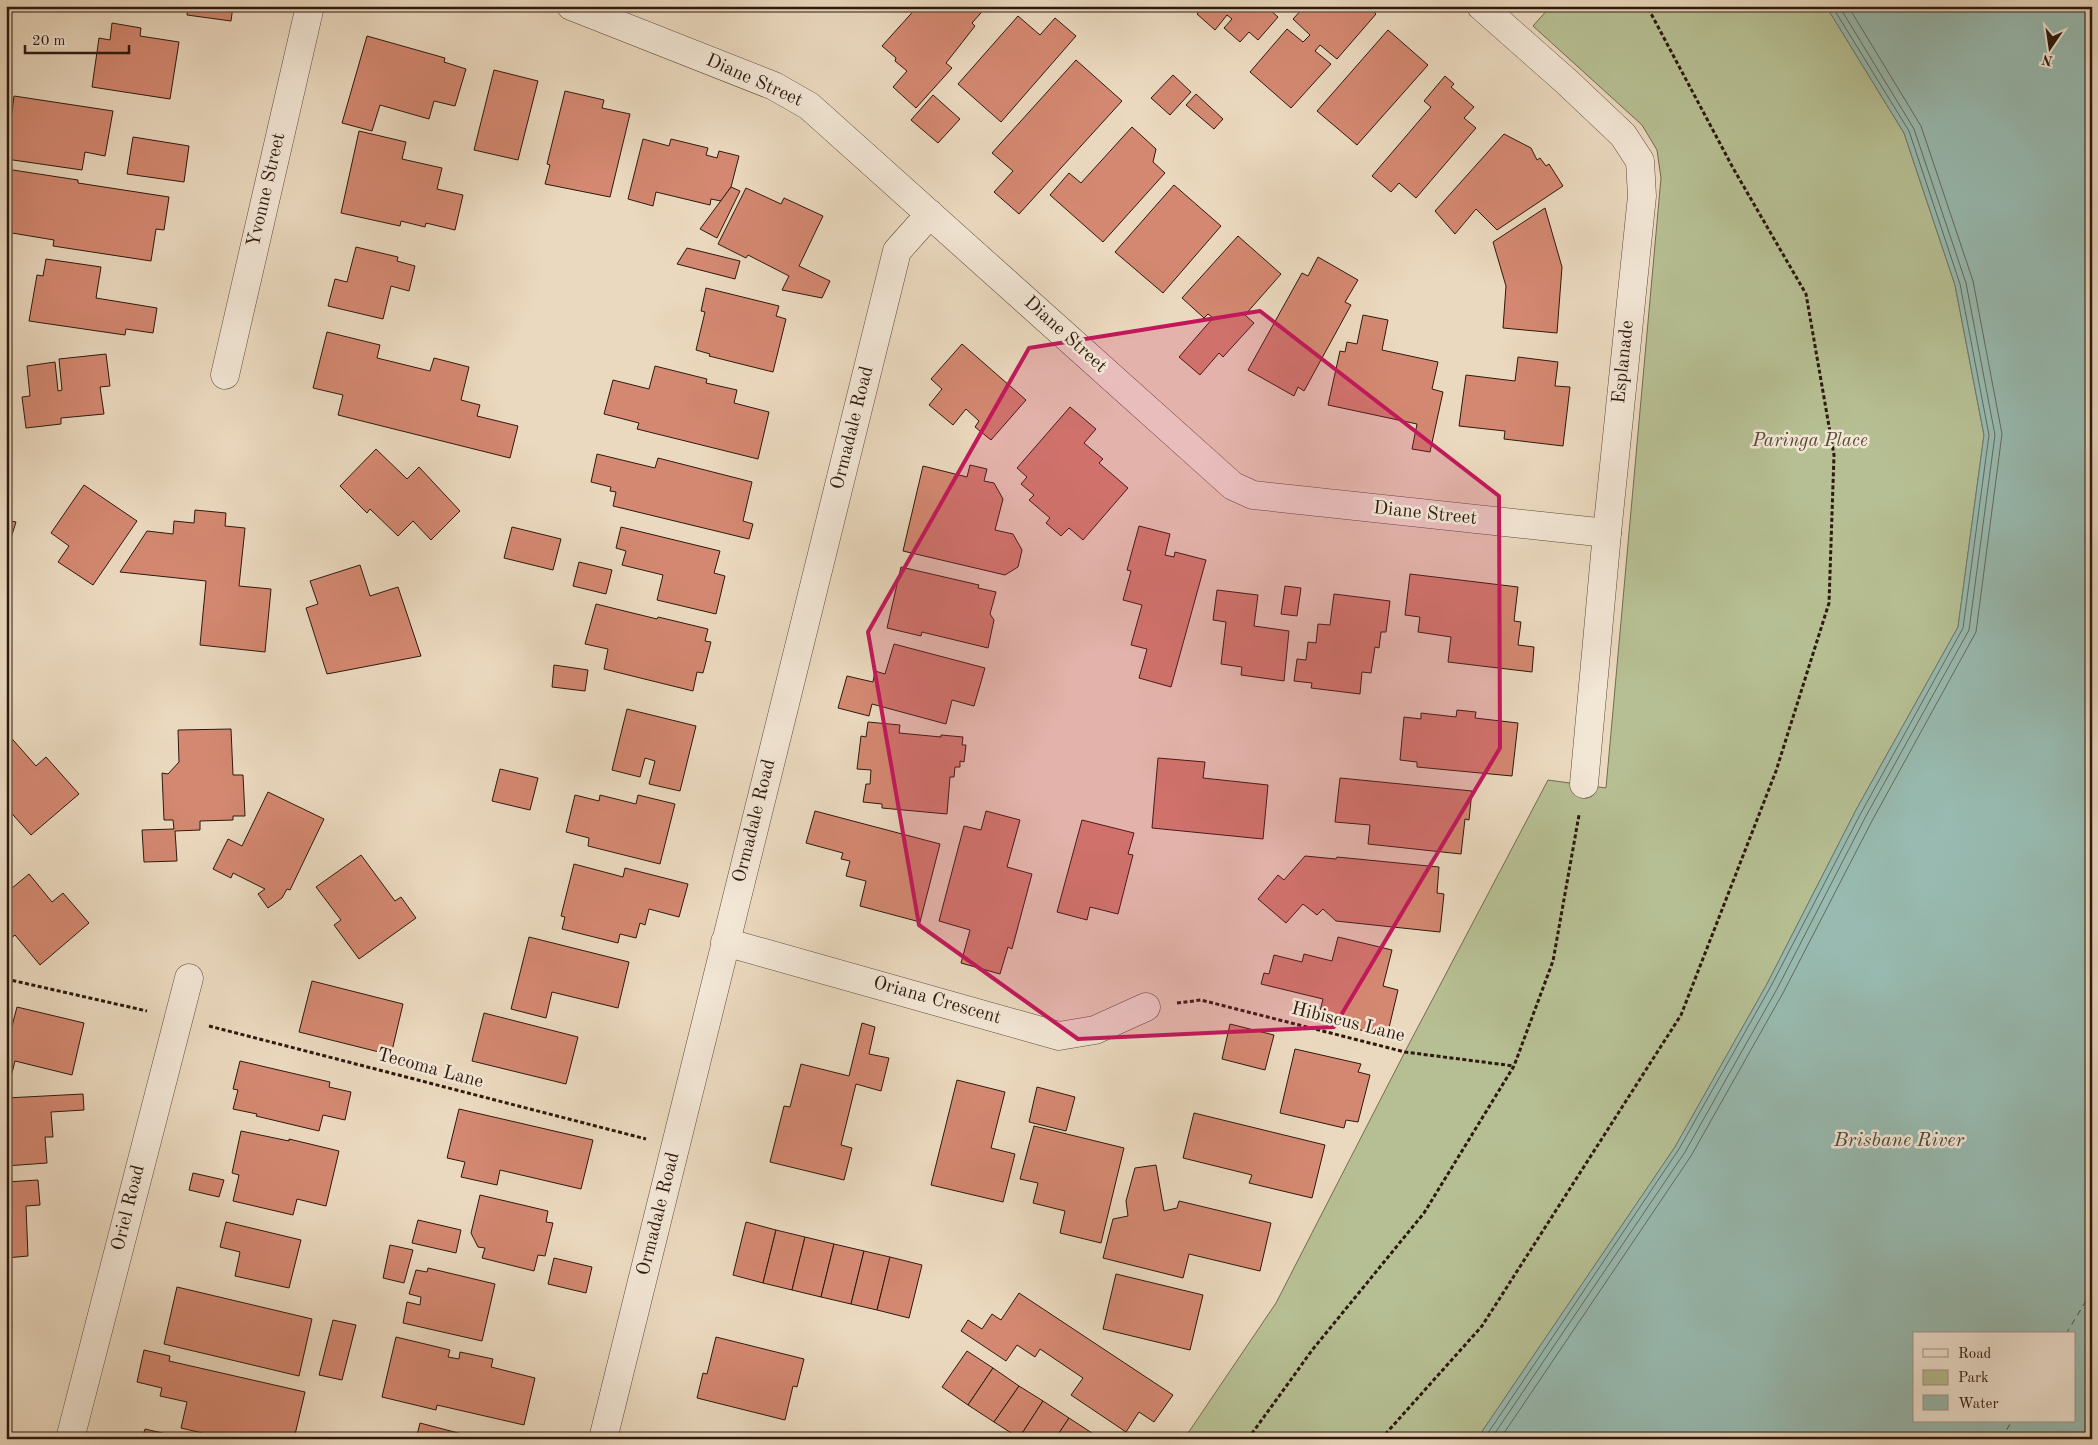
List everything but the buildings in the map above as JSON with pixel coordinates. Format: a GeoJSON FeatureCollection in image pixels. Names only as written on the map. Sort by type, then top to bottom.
{"type":"FeatureCollection","features":[{"type":"Feature","properties":{"kind":"street","name":"Yvonne Street"},"geometry":{"type":"LineString","coordinates":[[225,375],[310,6]]}},
{"type":"Feature","properties":{"kind":"street","name":"Diane Street"},"geometry":{"type":"LineString","coordinates":[[571,6],[774,86],[809,106],[1233,486],[1253,496],[1607,533]]}},
{"type":"Feature","properties":{"kind":"street","name":"Esplanade"},"geometry":{"type":"LineString","coordinates":[[1481,6],[1567,82],[1623,135],[1640,161],[1642,196],[1607,533],[1584,784]]}},
{"type":"Feature","properties":{"kind":"street","name":"Ormadale Road"},"geometry":{"type":"LineString","coordinates":[[603,1439],[897,251],[930,214]]}},
{"type":"Feature","properties":{"kind":"street","name":"Oriana Crescent"},"geometry":{"type":"LineString","coordinates":[[725,942],[1059,1036],[1095,1030],[1146,1007]]}},
{"type":"Feature","properties":{"kind":"street","name":"Oriel Road"},"geometry":{"type":"LineString","coordinates":[[70,1439],[189,978]]}},
{"type":"Feature","properties":{"kind":"path"},"geometry":{"type":"LineString","coordinates":[[1381,1439],[1482,1326],[1681,1015],[1776,771],[1829,603],[1834,455],[1806,294],[1733,168],[1647,6]]}},
{"type":"Feature","properties":{"kind":"path"},"geometry":{"type":"LineString","coordinates":[[1248,1439],[1313,1349],[1424,1213],[1514,1066],[1553,961],[1584,784]]}},
{"type":"Feature","properties":{"kind":"path"},"geometry":{"type":"LineString","coordinates":[[6,978],[155,1012]]}},
{"type":"Feature","properties":{"kind":"path","name":"Hibiscus Lane"},"geometry":{"type":"LineString","coordinates":[[1177,1003],[1201,1000],[1405,1052],[1514,1066]]}},
{"type":"Feature","properties":{"kind":"path","name":"Tecoma Lane"},"geometry":{"type":"LineString","coordinates":[[204,1025],[648,1140]]}},
{"type":"Feature","properties":{"kind":"highlighted area"},"geometry":{"type":"Polygon","coordinates":[[[1260,311],[1499,496],[1500,748],[1334,1027],[1078,1039],[919,925],[868,632],[1029,348],[1260,311]]]}},
{"type":"Feature","properties":{"kind":"green space","name":"Paringa Place"},"geometry":{"type":"Polygon","coordinates":[[[1547,6],[1826,6],[1904,133],[1955,285],[1984,435],[1958,627],[1856,810],[1767,984],[1675,1147],[1477,1439],[1184,1439],[1276,1303],[1409,1044],[1548,780],[1606,788],[1661,178],[1657,150],[1642,125],[1533,26],[1549,8],[1547,6]]]}},
{"type":"Feature","properties":{"kind":"water","name":"Brisbane River"},"geometry":{"type":"Polygon","coordinates":[[[1826,6],[2092,6],[2092,1439],[1477,1439],[1675,1147],[1767,984],[1856,810],[1958,627],[1984,435],[1955,285],[1904,133],[1826,6]]]}},
{"type":"Feature","properties":{"kind":"ferry route"},"geometry":{"type":"LineString","coordinates":[[2067,1332],[2092,1291]]}},
{"type":"Feature","properties":{"kind":"ferry route"},"geometry":{"type":"LineString","coordinates":[[2001,1439],[2011,1422]]}}]}
